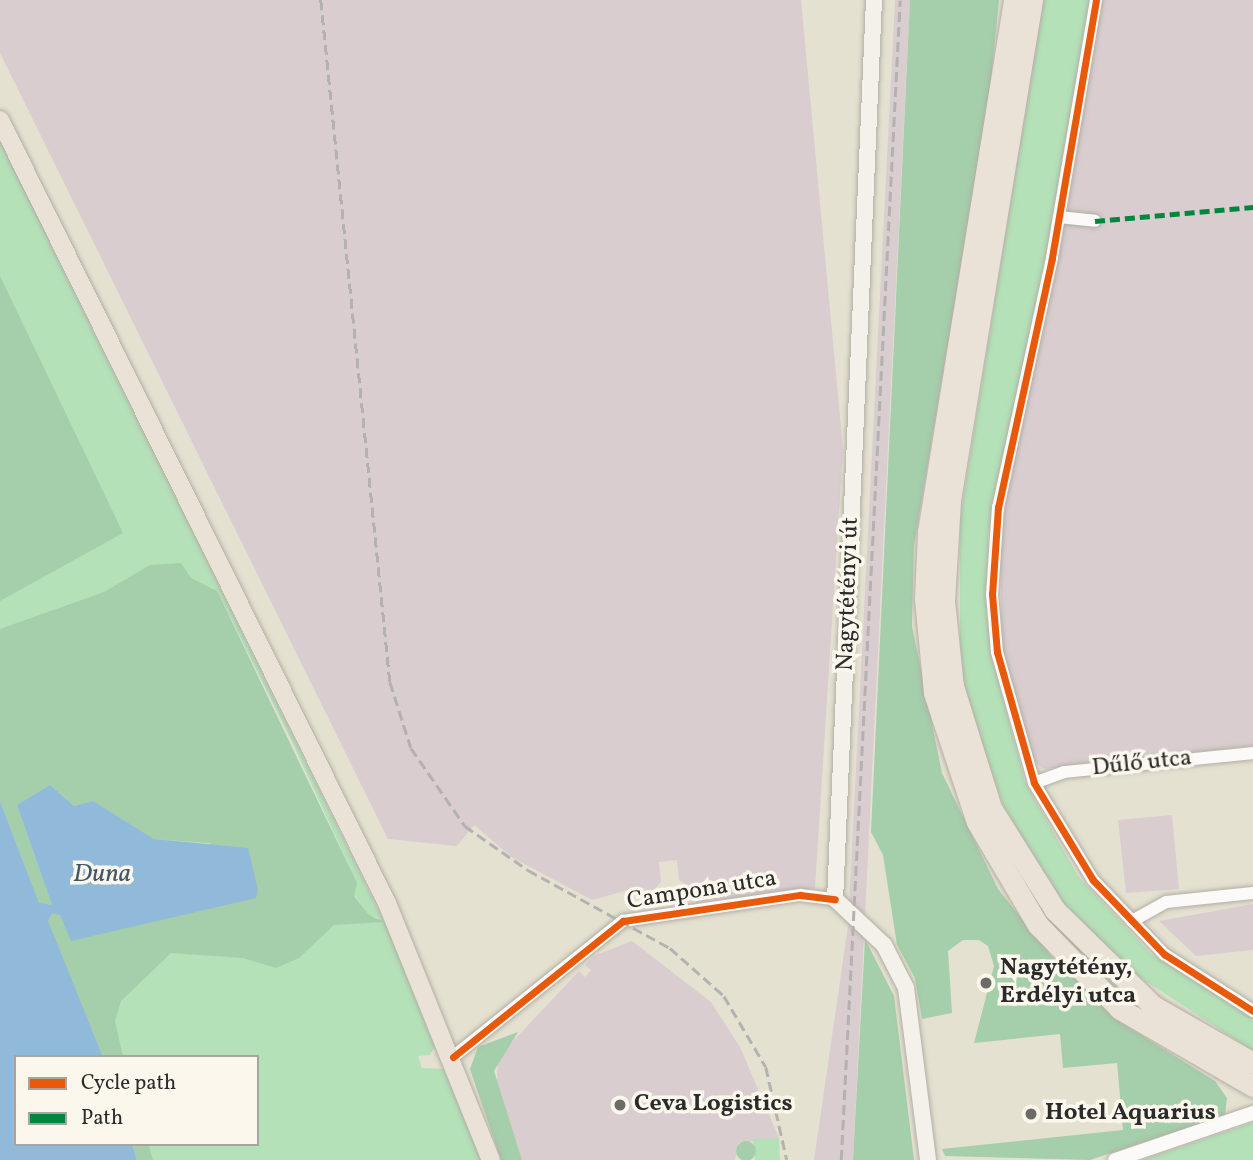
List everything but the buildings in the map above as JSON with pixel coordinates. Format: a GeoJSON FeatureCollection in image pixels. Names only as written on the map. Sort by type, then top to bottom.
{"type":"FeatureCollection","features":[{"type":"Feature","properties":{"kind":"highway"},"geometry":{"type":"LineString","coordinates":[[1014,0],[928,532],[925,599],[934,693],[977,822],[1038,925],[1141,1025],[1253,1086]]}},
{"type":"Feature","properties":{"kind":"highway"},"geometry":{"type":"LineString","coordinates":[[1032,0],[950,500],[944,601],[953,686],[991,808],[1055,910],[1153,1006],[1253,1063]]}},
{"type":"Feature","properties":{"kind":"main road","name":"Nagytétényi út"},"geometry":{"type":"LineString","coordinates":[[835,899],[874,0]]}},
{"type":"Feature","properties":{"kind":"main road"},"geometry":{"type":"LineString","coordinates":[[0,120],[312,744],[453,1057],[491,1160]]}},
{"type":"Feature","properties":{"kind":"main road"},"geometry":{"type":"LineString","coordinates":[[835,899],[884,945],[906,988],[927,1153]]}},
{"type":"Feature","properties":{"kind":"street"},"geometry":{"type":"LineString","coordinates":[[1096,0],[1059,217],[994,541],[997,652],[1016,740],[1034,783],[1093,880],[1173,961],[1253,1011]]}},
{"type":"Feature","properties":{"kind":"street"},"geometry":{"type":"LineString","coordinates":[[1059,217],[1095,221]]}},
{"type":"Feature","properties":{"kind":"street","name":"Dűlő utca"},"geometry":{"type":"LineString","coordinates":[[1034,783],[1064,772],[1253,753]]}},
{"type":"Feature","properties":{"kind":"street"},"geometry":{"type":"LineString","coordinates":[[1132,921],[1166,902],[1253,893]]}},
{"type":"Feature","properties":{"kind":"street","name":"Campona utca"},"geometry":{"type":"LineString","coordinates":[[453,1057],[623,921],[800,895],[835,899]]}},
{"type":"Feature","properties":{"kind":"street"},"geometry":{"type":"LineString","coordinates":[[1115,1160],[1250,1115]]}},
{"type":"Feature","properties":{"kind":"street"},"geometry":{"type":"LineString","coordinates":[[927,1153],[935,1160]]}},
{"type":"Feature","properties":{"kind":"shaded area"},"geometry":{"type":"Polygon","coordinates":[[[0,0],[801,0],[843,449],[815,888],[696,903],[694,890],[679,880],[677,860],[659,862],[661,882],[651,893],[628,890],[592,900],[513,858],[474,825],[457,846],[388,839],[0,53],[0,0]]]}},
{"type":"Feature","properties":{"kind":"shaded area"},"geometry":{"type":"Polygon","coordinates":[[[895,0],[910,0],[853,1160],[814,1160],[848,926],[895,0]]]}},
{"type":"Feature","properties":{"kind":"shaded area"},"geometry":{"type":"Polygon","coordinates":[[[1101,0],[1253,0],[1253,746],[1044,769],[1030,759],[1002,650],[1000,535],[1101,0]]]}},
{"type":"Feature","properties":{"kind":"shaded area"},"geometry":{"type":"Polygon","coordinates":[[[1172,815],[1179,889],[1126,893],[1118,820],[1172,815]]]}},
{"type":"Feature","properties":{"kind":"shaded area"},"geometry":{"type":"Polygon","coordinates":[[[1253,904],[1253,950],[1196,956],[1159,921],[1253,904]]]}},
{"type":"Feature","properties":{"kind":"shaded area"},"geometry":{"type":"Polygon","coordinates":[[[632,941],[711,1002],[740,1047],[779,1138],[739,1143],[735,1160],[522,1160],[497,1083],[498,1057],[579,971],[585,977],[591,970],[585,965],[594,956],[632,941]]]}},
{"type":"Feature","properties":{"kind":"green space"},"geometry":{"type":"Polygon","coordinates":[[[910,0],[999,0],[989,100],[914,546],[912,626],[942,773],[998,889],[1053,958],[1120,1022],[1215,1081],[1227,1098],[1225,1115],[1090,1160],[945,1156],[942,1149],[1123,1130],[1117,1063],[1063,1068],[1060,1034],[974,1043],[994,966],[988,946],[979,940],[963,940],[948,951],[952,1013],[922,1019],[915,978],[897,945],[883,855],[871,832],[910,0]]]}},
{"type":"Feature","properties":{"kind":"green space"},"geometry":{"type":"Polygon","coordinates":[[[1043,0],[1090,0],[1053,231],[988,535],[990,650],[1025,782],[1078,876],[1151,954],[1253,1018],[1253,1051],[1127,969],[1056,895],[1006,811],[972,724],[960,659],[960,519],[1043,0]]]}},
{"type":"Feature","properties":{"kind":"green space"},"geometry":{"type":"Polygon","coordinates":[[[0,139],[411,976],[438,1041],[430,1055],[418,1056],[422,1068],[446,1069],[486,1160],[137,1160],[133,1146],[259,1146],[259,1055],[102,1055],[0,801],[0,139]],[[217,591],[357,883],[292,742],[217,591]],[[355,896],[335,924],[381,918],[369,916],[355,896]]]}},
{"type":"Feature","properties":{"kind":"green space"},"geometry":{"type":"Polygon","coordinates":[[[0,276],[123,533],[0,601],[0,276]]]}},
{"type":"Feature","properties":{"kind":"green space"},"geometry":{"type":"Polygon","coordinates":[[[181,563],[191,578],[217,591],[357,883],[354,896],[369,915],[384,922],[334,925],[299,958],[276,968],[243,958],[171,953],[121,1001],[115,1021],[123,1055],[102,1055],[47,921],[52,912],[175,914],[255,898],[210,843],[154,839],[93,801],[74,806],[50,785],[17,805],[52,905],[39,904],[0,801],[0,629],[104,592],[150,565],[181,563]]]}},
{"type":"Feature","properties":{"kind":"green space"},"geometry":{"type":"Polygon","coordinates":[[[865,939],[894,996],[914,1160],[853,1160],[865,939]]]}},
{"type":"Feature","properties":{"kind":"green space"},"geometry":{"type":"Polygon","coordinates":[[[518,1032],[494,1071],[522,1160],[501,1160],[470,1069],[478,1047],[518,1032]]]}},
{"type":"Feature","properties":{"kind":"green space"},"geometry":{"type":"Polygon","coordinates":[[[1252,1123],[1253,1160],[1142,1160],[1252,1123]]]}},
{"type":"Feature","properties":{"kind":"green space"},"geometry":{"type":"Polygon","coordinates":[[[779,1138],[780,1160],[755,1160],[753,1139],[779,1138]]]}},
{"type":"Feature","properties":{"kind":"green space"},"geometry":{"type":"Polygon","coordinates":[[[746,1141],[753,1144],[756,1151],[753,1158],[746,1161],[739,1158],[736,1151],[739,1144],[746,1141]]]}},
{"type":"Feature","properties":{"kind":"green space"},"geometry":{"type":"Polygon","coordinates":[[[133,1146],[149,1146],[153,1160],[137,1160],[133,1146]]]}},
{"type":"Feature","properties":{"kind":"water","name":"Duna"},"geometry":{"type":"Polygon","coordinates":[[[50,785],[74,806],[93,801],[154,839],[248,848],[258,890],[256,898],[71,941],[60,915],[52,913],[48,921],[102,1055],[14,1055],[14,1146],[133,1146],[137,1160],[0,1160],[0,801],[39,903],[52,905],[17,805],[50,785]]]}},
{"type":"Feature","properties":{"kind":"railway"},"geometry":{"type":"LineString","coordinates":[[321,0],[390,682],[411,748],[465,826],[528,870],[670,948],[724,996],[766,1067],[787,1160]]}},
{"type":"Feature","properties":{"kind":"railway"},"geometry":{"type":"LineString","coordinates":[[841,1160],[900,0]]}},
{"type":"Feature","properties":{"kind":"marked path"},"geometry":{"type":"LineString","coordinates":[[1095,221],[1253,207]]}},
{"type":"Feature","properties":{"kind":"cycle path"},"geometry":{"type":"LineString","coordinates":[[1096,0],[1052,258],[998,507],[992,594],[997,652],[1034,783],[1093,880],[1164,954],[1253,1011]]}},
{"type":"Feature","properties":{"kind":"cycle path"},"geometry":{"type":"LineString","coordinates":[[453,1057],[623,921],[800,895],[835,899]]}},
{"type":"Feature","properties":{"kind":"place","name":"Nagytétény, Erdélyi utca"},"geometry":{"type":"Point","coordinates":[986,983]}},
{"type":"Feature","properties":{"kind":"place","name":"Ceva Logistics"},"geometry":{"type":"Point","coordinates":[620,1105]}},
{"type":"Feature","properties":{"kind":"place","name":"Hotel Aquarius"},"geometry":{"type":"Point","coordinates":[1031,1114]}}]}
